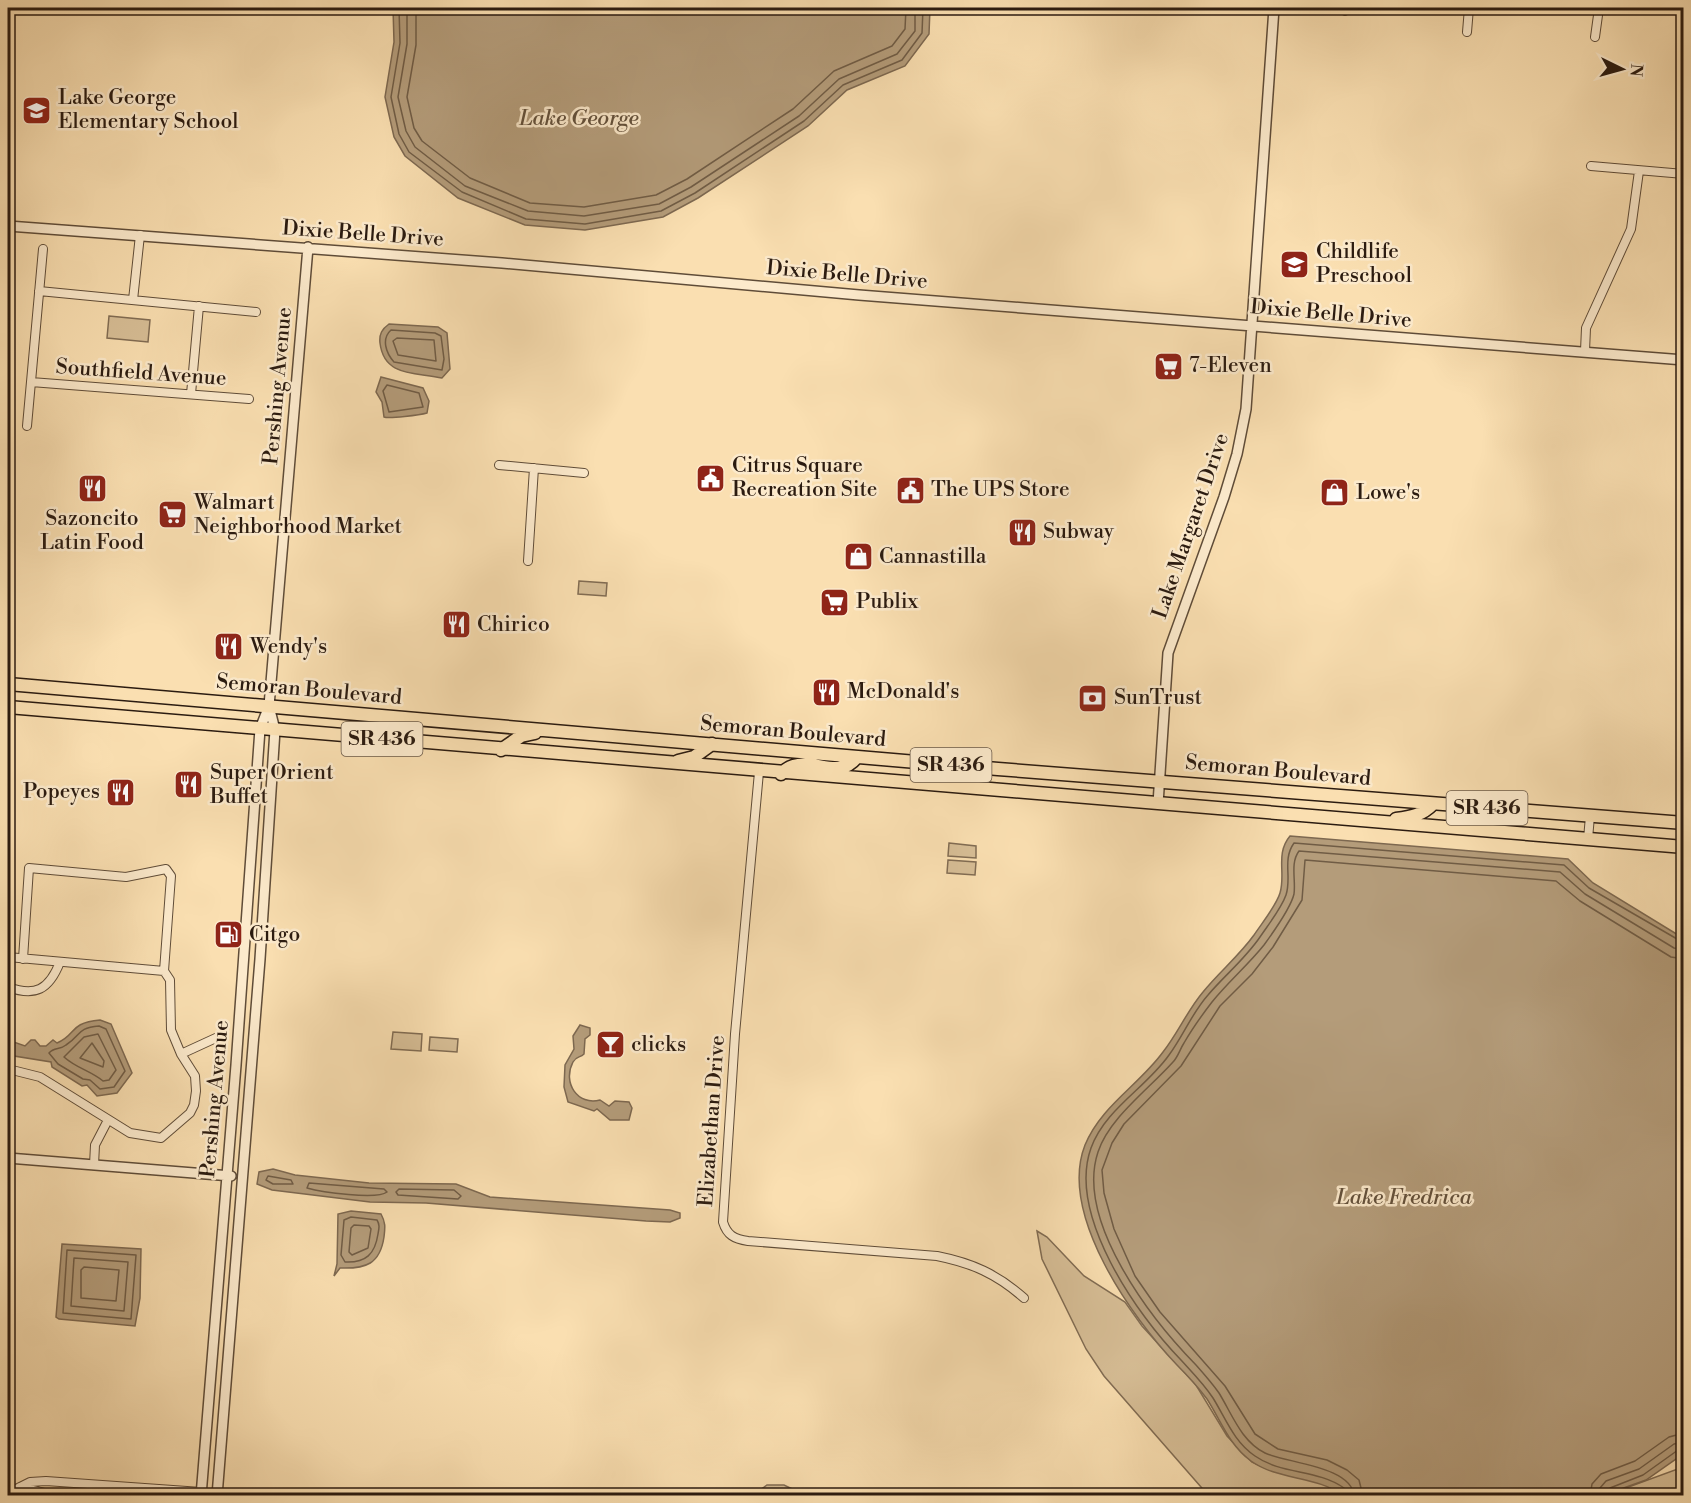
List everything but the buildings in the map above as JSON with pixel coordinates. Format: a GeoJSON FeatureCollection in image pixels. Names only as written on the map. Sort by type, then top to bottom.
{"type":"FeatureCollection","features":[{"type":"Feature","properties":{"kind":"main road","name":"Semoran Boulevard"},"geometry":{"type":"LineString","coordinates":[[8,684],[857,757],[1683,823]]}},
{"type":"Feature","properties":{"kind":"main road","name":"Semoran Boulevard"},"geometry":{"type":"LineString","coordinates":[[8,707],[781,774],[1683,847]]}},
{"type":"Feature","properties":{"kind":"main road"},"geometry":{"type":"LineString","coordinates":[[501,750],[521,736],[548,730]]}},
{"type":"Feature","properties":{"kind":"main road"},"geometry":{"type":"LineString","coordinates":[[665,764],[694,757],[712,744]]}},
{"type":"Feature","properties":{"kind":"main road"},"geometry":{"type":"LineString","coordinates":[[781,774],[794,766],[838,769],[850,765],[857,757]]}},
{"type":"Feature","properties":{"kind":"main road"},"geometry":{"type":"LineString","coordinates":[[1368,822],[1413,817],[1425,812],[1433,804]]}},
{"type":"Feature","properties":{"kind":"street","name":"Lake Margaret Drive"},"geometry":{"type":"LineString","coordinates":[[1158,804],[1168,652],[1237,454],[1246,409],[1274,8]]}},
{"type":"Feature","properties":{"kind":"street"},"geometry":{"type":"LineString","coordinates":[[1467,32],[1469,8]]}},
{"type":"Feature","properties":{"kind":"street"},"geometry":{"type":"LineString","coordinates":[[1595,37],[1599,8]]}},
{"type":"Feature","properties":{"kind":"street"},"geometry":{"type":"LineString","coordinates":[[1591,166],[1683,174]]}},
{"type":"Feature","properties":{"kind":"street"},"geometry":{"type":"LineString","coordinates":[[1585,351],[1586,328],[1631,229],[1639,171]]}},
{"type":"Feature","properties":{"kind":"street","name":"Dixie Belle Drive"},"geometry":{"type":"LineString","coordinates":[[8,226],[308,247],[1473,345],[1585,351],[1683,360]]}},
{"type":"Feature","properties":{"kind":"street"},"geometry":{"type":"LineString","coordinates":[[133,300],[140,235]]}},
{"type":"Feature","properties":{"kind":"street","name":"Pershing Avenue"},"geometry":{"type":"LineString","coordinates":[[203,1494],[260,729],[269,706],[308,247]]}},
{"type":"Feature","properties":{"kind":"street"},"geometry":{"type":"LineString","coordinates":[[27,426],[43,249]]}},
{"type":"Feature","properties":{"kind":"street"},"geometry":{"type":"LineString","coordinates":[[39,291],[256,312]]}},
{"type":"Feature","properties":{"kind":"street"},"geometry":{"type":"LineString","coordinates":[[191,394],[199,306]]}},
{"type":"Feature","properties":{"kind":"street","name":"Southfield Avenue"},"geometry":{"type":"LineString","coordinates":[[31,382],[249,399]]}},
{"type":"Feature","properties":{"kind":"street"},"geometry":{"type":"LineString","coordinates":[[499,465],[584,473]]}},
{"type":"Feature","properties":{"kind":"street"},"geometry":{"type":"LineString","coordinates":[[528,561],[534,468]]}},
{"type":"Feature","properties":{"kind":"street","name":"Pershing Avenue"},"geometry":{"type":"LineString","coordinates":[[217,1496],[275,730],[269,706]]}},
{"type":"Feature","properties":{"kind":"street","name":"Elizabethan Drive"},"geometry":{"type":"LineString","coordinates":[[759,772],[735,1034],[723,1222],[725,1228],[730,1235],[748,1241],[937,1256],[967,1262],[1006,1282],[1024,1298]]}},
{"type":"Feature","properties":{"kind":"street"},"geometry":{"type":"LineString","coordinates":[[1587,839],[1590,816]]}},
{"type":"Feature","properties":{"kind":"street"},"geometry":{"type":"LineString","coordinates":[[8,1069],[40,1077],[130,1133],[153,1139],[161,1138],[176,1126],[194,1106],[195,1076],[181,1054],[171,1030],[170,980],[164,970],[171,887],[171,876],[166,869],[126,876],[29,868],[23,959]]}},
{"type":"Feature","properties":{"kind":"street"},"geometry":{"type":"LineString","coordinates":[[8,957],[164,970]]}},
{"type":"Feature","properties":{"kind":"street"},"geometry":{"type":"LineString","coordinates":[[8,987],[33,993],[55,972],[60,962]]}},
{"type":"Feature","properties":{"kind":"street"},"geometry":{"type":"LineString","coordinates":[[181,1054],[218,1037]]}},
{"type":"Feature","properties":{"kind":"street"},"geometry":{"type":"LineString","coordinates":[[94,1165],[95,1145],[108,1120]]}},
{"type":"Feature","properties":{"kind":"street"},"geometry":{"type":"LineString","coordinates":[[228,1157],[244,1158]]}},
{"type":"Feature","properties":{"kind":"street"},"geometry":{"type":"LineString","coordinates":[[8,1158],[242,1177]]}},
{"type":"Feature","properties":{"kind":"street"},"geometry":{"type":"LineString","coordinates":[[8,1493],[30,1482],[46,1481],[203,1494]]}},
{"type":"Feature","properties":{"kind":"street"},"geometry":{"type":"LineString","coordinates":[[20,1487],[45,1493],[81,1496]]}},
{"type":"Feature","properties":{"kind":"shaded area"},"geometry":{"type":"Polygon","coordinates":[[[109,316],[150,320],[148,342],[107,338],[109,316]]]}},
{"type":"Feature","properties":{"kind":"shaded area"},"geometry":{"type":"Polygon","coordinates":[[[579,581],[607,583],[606,596],[578,594],[579,581]]]}},
{"type":"Feature","properties":{"kind":"shaded area"},"geometry":{"type":"Polygon","coordinates":[[[949,843],[976,846],[976,858],[948,856],[949,843]]]}},
{"type":"Feature","properties":{"kind":"shaded area"},"geometry":{"type":"Polygon","coordinates":[[[948,860],[976,862],[975,875],[947,873],[948,860]]]}},
{"type":"Feature","properties":{"kind":"shaded area"},"geometry":{"type":"Polygon","coordinates":[[[393,1032],[422,1034],[421,1051],[391,1049],[393,1032]]]}},
{"type":"Feature","properties":{"kind":"shaded area"},"geometry":{"type":"Polygon","coordinates":[[[430,1037],[458,1039],[457,1052],[429,1050],[430,1037]]]}},
{"type":"Feature","properties":{"kind":"shaded area"},"geometry":{"type":"Polygon","coordinates":[[[1037,1231],[1047,1237],[1084,1276],[1125,1302],[1142,1326],[1196,1385],[1227,1436],[1252,1462],[1270,1470],[1321,1482],[1344,1495],[1208,1495],[1104,1376],[1086,1349],[1042,1259],[1037,1231]]]}},
{"type":"Feature","properties":{"kind":"shaded area"},"geometry":{"type":"Polygon","coordinates":[[[1683,1467],[1683,1495],[1604,1496],[1683,1467]]]}},
{"type":"Feature","properties":{"kind":"shaded area"},"geometry":{"type":"Polygon","coordinates":[[[767,1485],[784,1485],[805,1495],[753,1495],[767,1485]]]}},
{"type":"Feature","properties":{"kind":"water","name":"Lake George"},"geometry":{"type":"Polygon","coordinates":[[[393,8],[930,8],[929,34],[905,66],[847,90],[808,126],[698,198],[663,217],[585,230],[525,225],[458,198],[405,156],[394,137],[385,97],[394,42],[393,8]]]}},
{"type":"Feature","properties":{"kind":"water"},"geometry":{"type":"Polygon","coordinates":[[[389,324],[438,327],[447,333],[450,369],[442,378],[402,371],[394,367],[383,354],[380,343],[382,332],[389,324]]]}},
{"type":"Feature","properties":{"kind":"water"},"geometry":{"type":"Polygon","coordinates":[[[381,377],[423,388],[429,401],[427,413],[384,417],[382,402],[376,392],[381,377]]]}},
{"type":"Feature","properties":{"kind":"water","name":"Lake Fredrica"},"geometry":{"type":"Polygon","coordinates":[[[1290,836],[1568,859],[1593,883],[1683,938],[1683,1454],[1646,1480],[1604,1495],[1344,1496],[1322,1484],[1273,1472],[1251,1461],[1237,1448],[1207,1399],[1140,1320],[1104,1263],[1090,1233],[1082,1202],[1079,1172],[1085,1145],[1092,1131],[1110,1107],[1153,1064],[1197,999],[1248,943],[1268,914],[1282,886],[1283,850],[1290,836]]]}},
{"type":"Feature","properties":{"kind":"water"},"geometry":{"type":"Polygon","coordinates":[[[100,1020],[111,1024],[132,1073],[117,1093],[97,1096],[87,1085],[82,1086],[52,1067],[51,1062],[8,1055],[8,1040],[25,1046],[31,1040],[35,1040],[40,1046],[46,1046],[53,1040],[57,1043],[63,1040],[78,1026],[100,1020]]]}},
{"type":"Feature","properties":{"kind":"water"},"geometry":{"type":"Polygon","coordinates":[[[580,1025],[590,1028],[590,1035],[585,1039],[584,1054],[574,1060],[570,1070],[569,1078],[574,1091],[585,1100],[600,1100],[609,1106],[615,1101],[629,1102],[632,1108],[629,1120],[610,1120],[597,1109],[594,1111],[568,1102],[564,1087],[565,1065],[574,1049],[573,1036],[580,1025]]]}},
{"type":"Feature","properties":{"kind":"water"},"geometry":{"type":"Polygon","coordinates":[[[273,1169],[295,1175],[369,1183],[456,1184],[490,1197],[670,1210],[680,1213],[680,1218],[670,1222],[646,1221],[426,1203],[370,1202],[272,1190],[257,1184],[259,1172],[273,1169]]]}},
{"type":"Feature","properties":{"kind":"water"},"geometry":{"type":"Polygon","coordinates":[[[351,1211],[381,1214],[385,1226],[382,1246],[370,1263],[364,1266],[340,1268],[334,1276],[337,1264],[338,1214],[351,1211]]]}},
{"type":"Feature","properties":{"kind":"water"},"geometry":{"type":"Polygon","coordinates":[[[62,1244],[141,1249],[140,1298],[135,1326],[56,1317],[62,1244]]]}},
{"type":"Feature","properties":{"kind":"place","name":"Lake George Elementary School"},"geometry":{"type":"Point","coordinates":[37,110]}},
{"type":"Feature","properties":{"kind":"place","name":"Childlife Preschool"},"geometry":{"type":"Point","coordinates":[1295,264]}},
{"type":"Feature","properties":{"kind":"place","name":"7-Eleven"},"geometry":{"type":"Point","coordinates":[1168,366]}},
{"type":"Feature","properties":{"kind":"place","name":"Citrus Square Recreation Site"},"geometry":{"type":"Point","coordinates":[711,478]}},
{"type":"Feature","properties":{"kind":"place","name":"Sazoncito Latin Food"},"geometry":{"type":"Point","coordinates":[92,488]}},
{"type":"Feature","properties":{"kind":"place","name":"The UPS Store"},"geometry":{"type":"Point","coordinates":[910,490]}},
{"type":"Feature","properties":{"kind":"place","name":"Lowe's"},"geometry":{"type":"Point","coordinates":[1335,493]}},
{"type":"Feature","properties":{"kind":"place","name":"Walmart Neighborhood Market"},"geometry":{"type":"Point","coordinates":[173,515]}},
{"type":"Feature","properties":{"kind":"place","name":"Subway"},"geometry":{"type":"Point","coordinates":[1022,532]}},
{"type":"Feature","properties":{"kind":"place","name":"Cannastilla"},"geometry":{"type":"Point","coordinates":[858,557]}},
{"type":"Feature","properties":{"kind":"place","name":"Publix"},"geometry":{"type":"Point","coordinates":[835,602]}},
{"type":"Feature","properties":{"kind":"place","name":"Chirico"},"geometry":{"type":"Point","coordinates":[456,625]}},
{"type":"Feature","properties":{"kind":"place","name":"Wendy's"},"geometry":{"type":"Point","coordinates":[229,647]}},
{"type":"Feature","properties":{"kind":"place","name":"McDonald's"},"geometry":{"type":"Point","coordinates":[826,692]}},
{"type":"Feature","properties":{"kind":"place","name":"SunTrust"},"geometry":{"type":"Point","coordinates":[1093,698]}},
{"type":"Feature","properties":{"kind":"place","name":"Super Orient Buffet"},"geometry":{"type":"Point","coordinates":[189,785]}},
{"type":"Feature","properties":{"kind":"place","name":"Popeyes"},"geometry":{"type":"Point","coordinates":[121,792]}},
{"type":"Feature","properties":{"kind":"place","name":"Citgo"},"geometry":{"type":"Point","coordinates":[228,935]}},
{"type":"Feature","properties":{"kind":"place","name":"clicks"},"geometry":{"type":"Point","coordinates":[610,1045]}}]}
